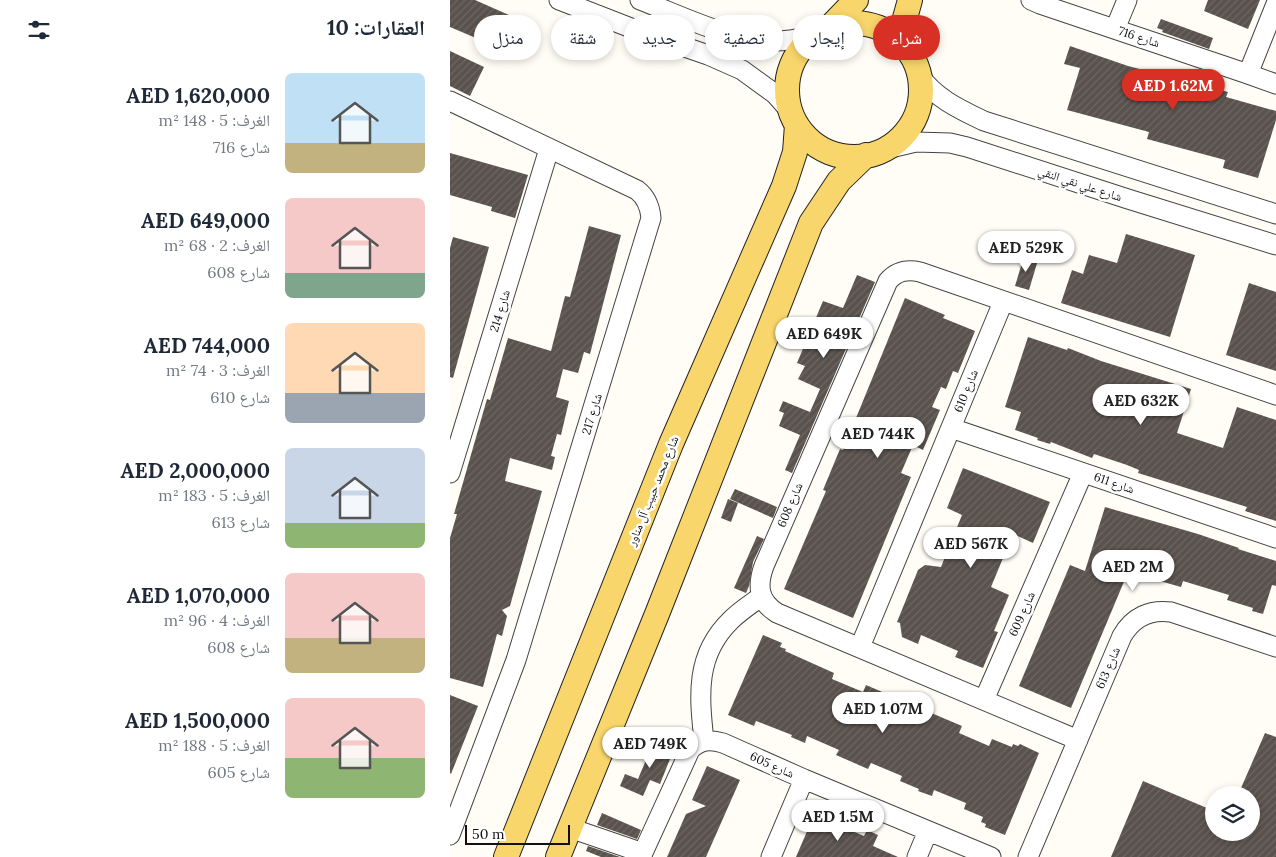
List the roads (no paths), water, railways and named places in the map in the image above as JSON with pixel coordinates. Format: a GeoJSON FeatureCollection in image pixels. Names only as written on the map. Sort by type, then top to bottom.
{"type":"FeatureCollection","features":[{"type":"Feature","properties":{"kind":"main road"},"geometry":{"type":"LineString","coordinates":[[840,15],[856,0]]}},
{"type":"Feature","properties":{"kind":"main road"},"geometry":{"type":"LineString","coordinates":[[906,15],[910,0]]}},
{"type":"Feature","properties":{"kind":"main road"},"geometry":{"type":"LineString","coordinates":[[795,60],[791,69],[787,90],[794,118],[811,141],[824,150],[843,156],[874,153]]}},
{"type":"Feature","properties":{"kind":"main road"},"geometry":{"type":"LineString","coordinates":[[558,857],[811,223],[838,181],[874,153],[897,140],[911,124],[919,103],[920,85],[919,75],[913,60]]}},
{"type":"Feature","properties":{"kind":"main road","name":"شارع محمد حبيب آل مناور"},"geometry":{"type":"LineString","coordinates":[[506,857],[672,444],[784,186],[795,152],[794,118]]}},
{"type":"Feature","properties":{"kind":"street"},"geometry":{"type":"LineString","coordinates":[[559,0],[644,33],[708,55],[742,70],[774,94],[794,118]]}},
{"type":"Feature","properties":{"kind":"street"},"geometry":{"type":"LineString","coordinates":[[640,0],[702,24],[747,38],[780,41],[793,38]]}},
{"type":"Feature","properties":{"kind":"street","name":"شارع 716"},"geometry":{"type":"LineString","coordinates":[[1031,0],[1276,84]]}},
{"type":"Feature","properties":{"kind":"street"},"geometry":{"type":"LineString","coordinates":[[1115,29],[1127,0]]}},
{"type":"Feature","properties":{"kind":"street"},"geometry":{"type":"LineString","coordinates":[[1248,74],[1276,4]]}},
{"type":"Feature","properties":{"kind":"street"},"geometry":{"type":"LineString","coordinates":[[919,75],[926,85],[942,99],[984,121],[1275,213]]}},
{"type":"Feature","properties":{"kind":"street","name":"شارع 217"},"geometry":{"type":"LineString","coordinates":[[450,101],[637,190],[646,199],[651,211],[650,224],[522,644],[502,702],[450,835]]}},
{"type":"Feature","properties":{"kind":"street","name":"شارع علي نقي النقي"},"geometry":{"type":"LineString","coordinates":[[874,153],[916,142],[941,142],[967,147],[1276,245]]}},
{"type":"Feature","properties":{"kind":"street","name":"شارع 214"},"geometry":{"type":"LineString","coordinates":[[450,473],[549,149]]}},
{"type":"Feature","properties":{"kind":"street","name":"شارع 608"},"geometry":{"type":"LineString","coordinates":[[762,596],[760,580],[764,566],[888,280],[899,272],[913,270],[1276,395]]}},
{"type":"Feature","properties":{"kind":"street","name":"شارع 610"},"geometry":{"type":"LineString","coordinates":[[860,647],[1003,302]]}},
{"type":"Feature","properties":{"kind":"street","name":"شارع 611"},"geometry":{"type":"LineString","coordinates":[[951,428],[1276,538]]}},
{"type":"Feature","properties":{"kind":"street","name":"شارع 609"},"geometry":{"type":"LineString","coordinates":[[984,700],[1083,473]]}},
{"type":"Feature","properties":{"kind":"street"},"geometry":{"type":"LineString","coordinates":[[570,828],[642,855],[690,750],[695,745],[704,741],[700,687],[707,655],[714,641],[730,621],[762,596],[767,605],[777,613],[1078,740]]}},
{"type":"Feature","properties":{"kind":"street","name":"شارع 613"},"geometry":{"type":"LineString","coordinates":[[1028,857],[1122,636],[1131,623],[1145,614],[1163,611],[1171,612],[1276,647]]}},
{"type":"Feature","properties":{"kind":"street","name":"شارع 605"},"geometry":{"type":"LineString","coordinates":[[704,741],[723,743],[991,857]]}},
{"type":"Feature","properties":{"kind":"street"},"geometry":{"type":"LineString","coordinates":[[770,857],[804,779]]}},
{"type":"Feature","properties":{"kind":"street"},"geometry":{"type":"LineString","coordinates":[[916,857],[928,831]]}}]}
